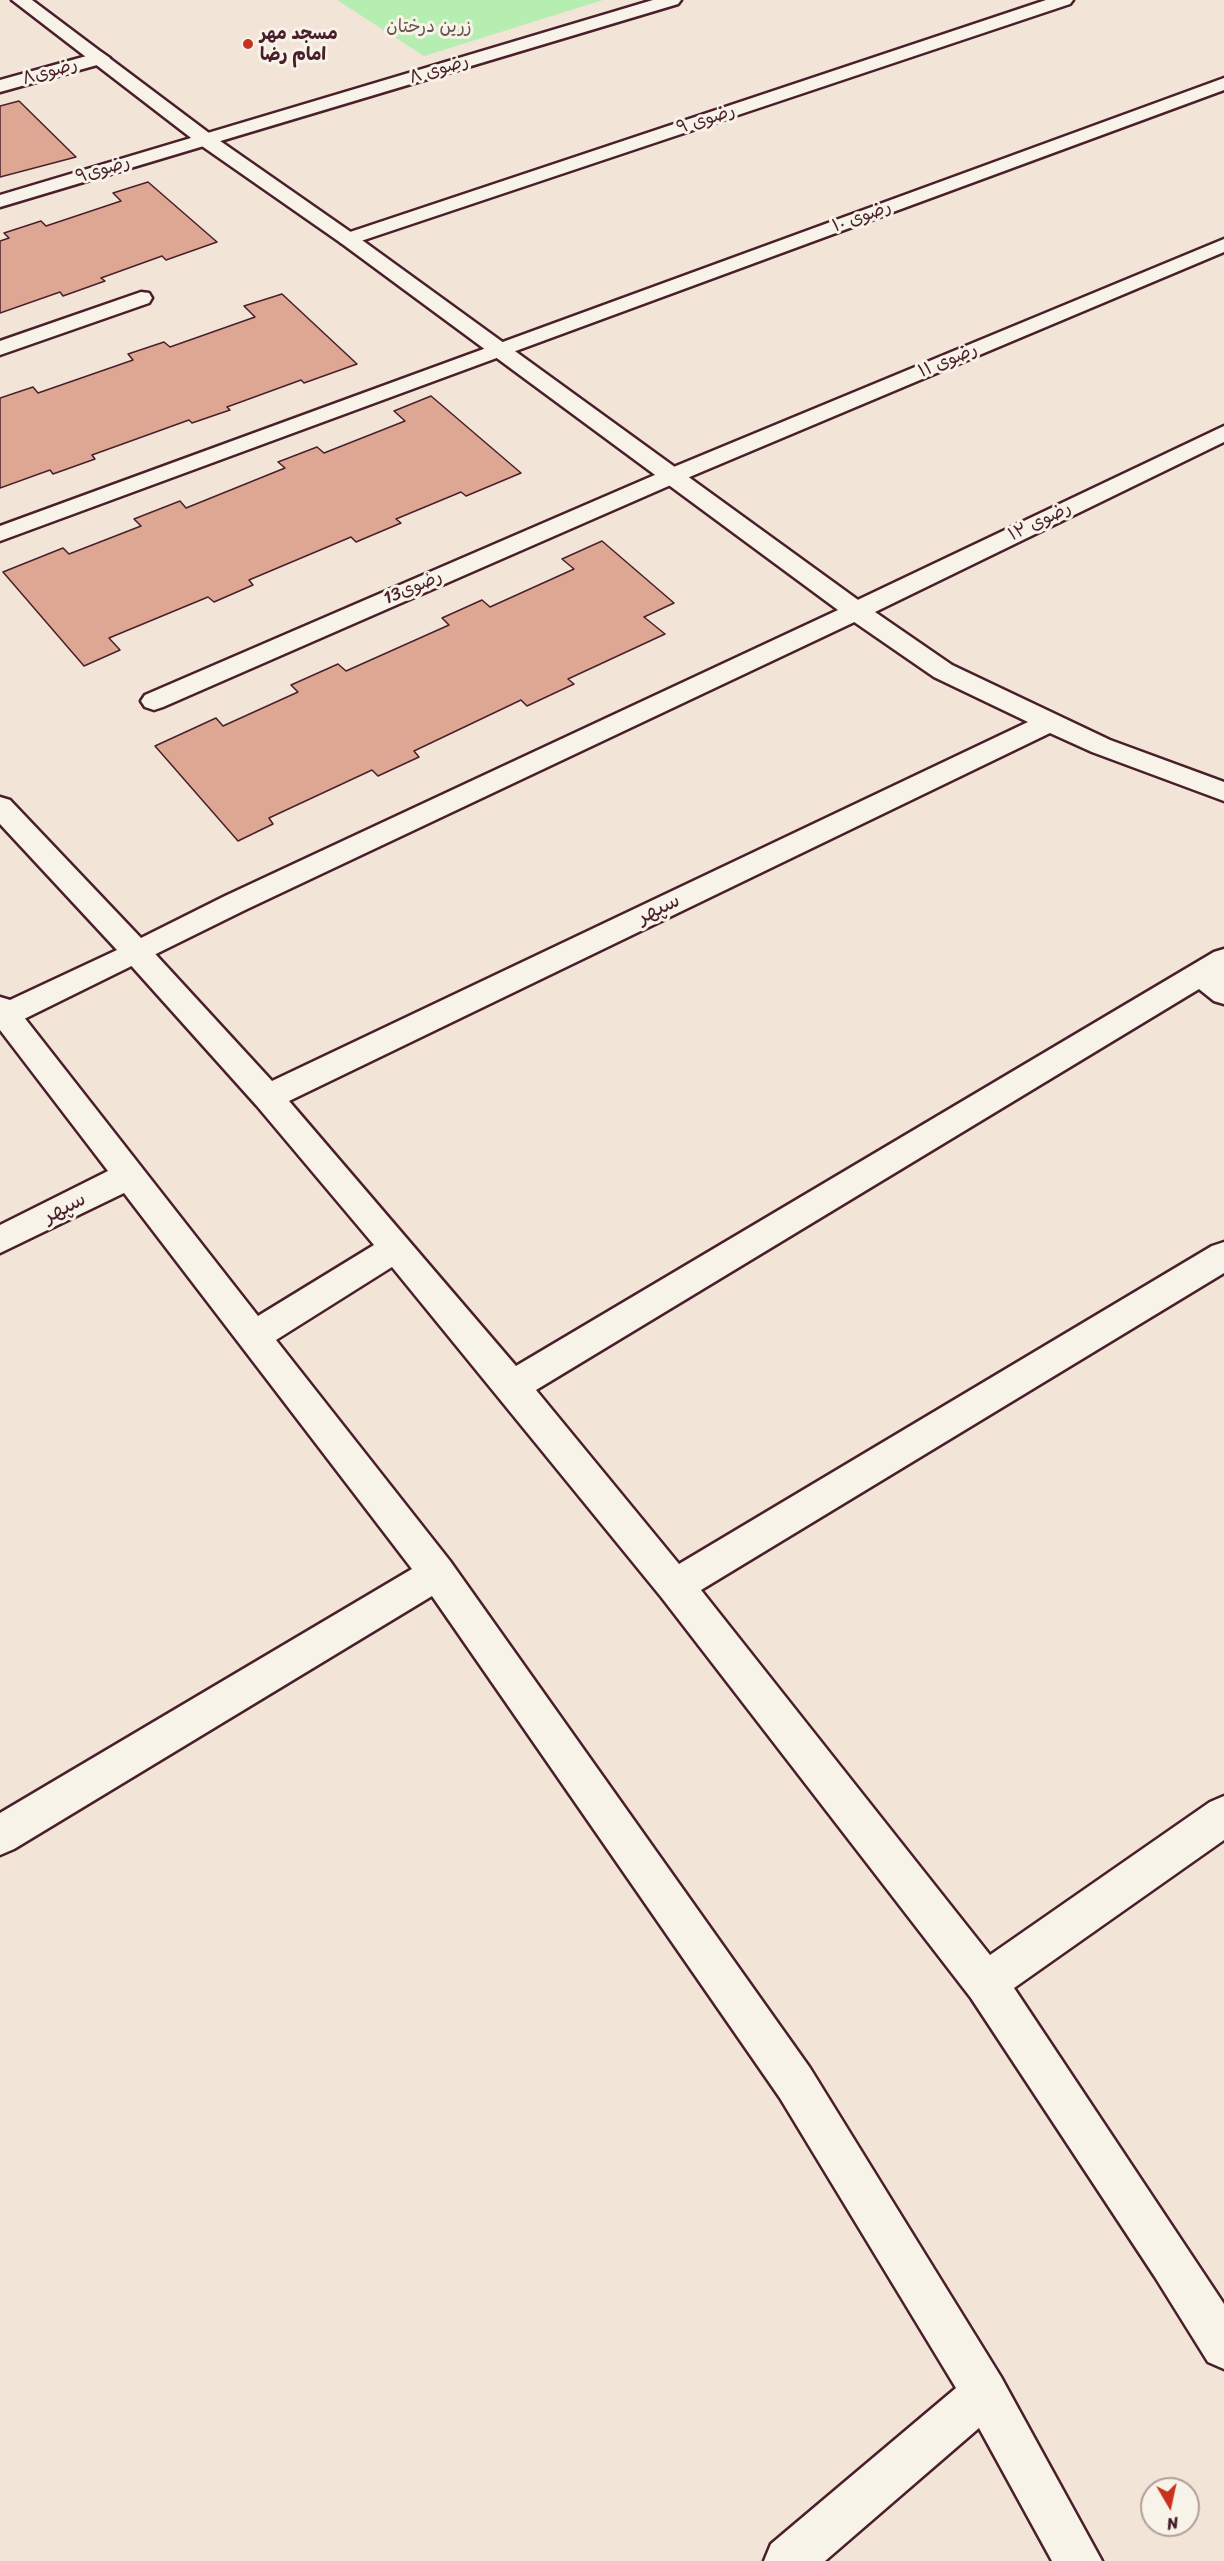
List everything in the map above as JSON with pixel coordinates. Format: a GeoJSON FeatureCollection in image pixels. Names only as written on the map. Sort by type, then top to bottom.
{"type":"FeatureCollection","features":[{"type":"Feature","properties":{"kind":"street"},"geometry":{"type":"LineString","coordinates":[[21,0],[101,58],[206,140],[348,240],[856,611],[943,671],[1101,746],[1224,792]]}},
{"type":"Feature","properties":{"kind":"street","name":"رضوی ۹"},"geometry":{"type":"LineString","coordinates":[[348,240],[1064,0]]}},
{"type":"Feature","properties":{"kind":"street","name":"رضوی ۸"},"geometry":{"type":"LineString","coordinates":[[206,140],[658,2]]}},
{"type":"Feature","properties":{"kind":"street","name":"رضوی۸"},"geometry":{"type":"LineString","coordinates":[[0,86],[101,58]]}},
{"type":"Feature","properties":{"kind":"street","name":"رضوی ۱۰"},"geometry":{"type":"LineString","coordinates":[[0,534],[1224,84]]}},
{"type":"Feature","properties":{"kind":"street","name":"رضوی۹"},"geometry":{"type":"LineString","coordinates":[[0,201],[206,140]]}},
{"type":"Feature","properties":{"kind":"street","name":"رضوی ۱۱"},"geometry":{"type":"LineString","coordinates":[[672,476],[1224,245]]}},
{"type":"Feature","properties":{"kind":"street"},"geometry":{"type":"LineString","coordinates":[[0,348],[141,298]]}},
{"type":"Feature","properties":{"kind":"street","name":"رضوی ۱۲"},"geometry":{"type":"LineString","coordinates":[[3,1012],[137,952],[235,903],[856,611],[1224,433]]}},
{"type":"Feature","properties":{"kind":"street","name":"رضوی13"},"geometry":{"type":"LineString","coordinates":[[154,701],[672,476]]}},
{"type":"Feature","properties":{"kind":"street","name":"سپهر"},"geometry":{"type":"LineString","coordinates":[[268,1097],[1050,722]]}},
{"type":"Feature","properties":{"kind":"street"},"geometry":{"type":"LineString","coordinates":[[0,807],[137,952],[268,1097],[512,1386],[675,1586],[986,1983],[1171,2261],[1224,2346]]}},
{"type":"Feature","properties":{"kind":"street"},"geometry":{"type":"LineString","coordinates":[[512,1386],[1216,976]]}},
{"type":"Feature","properties":{"kind":"street"},"geometry":{"type":"LineString","coordinates":[[3,1012],[437,1573],[795,2084],[985,2393],[1078,2561]]}},
{"type":"Feature","properties":{"kind":"street","name":"سپهر"},"geometry":{"type":"LineString","coordinates":[[0,1240],[130,1175]]}},
{"type":"Feature","properties":{"kind":"street"},"geometry":{"type":"LineString","coordinates":[[254,1336],[396,1248]]}},
{"type":"Feature","properties":{"kind":"street"},"geometry":{"type":"LineString","coordinates":[[675,1586],[1224,1256]]}},
{"type":"Feature","properties":{"kind":"street"},"geometry":{"type":"LineString","coordinates":[[0,1835],[437,1573]]}},
{"type":"Feature","properties":{"kind":"street"},"geometry":{"type":"LineString","coordinates":[[986,1983],[1224,1816]]}},
{"type":"Feature","properties":{"kind":"street"},"geometry":{"type":"LineString","coordinates":[[788,2561],[985,2393]]}},
{"type":"Feature","properties":{"kind":"green space","name":"زرین درختان"},"geometry":{"type":"Polygon","coordinates":[[[337,0],[603,0],[424,56],[337,0]]]}},
{"type":"Feature","properties":{"kind":"building"},"geometry":{"type":"Polygon","coordinates":[[[19,101],[76,157],[0,177],[0,106],[19,101]]]}},
{"type":"Feature","properties":{"kind":"building"},"geometry":{"type":"Polygon","coordinates":[[[148,182],[217,242],[166,260],[162,256],[101,278],[105,281],[63,296],[60,292],[0,313],[0,241],[9,238],[4,233],[41,221],[46,226],[121,201],[113,193],[148,182]]]}},
{"type":"Feature","properties":{"kind":"building"},"geometry":{"type":"Polygon","coordinates":[[[282,294],[357,364],[304,383],[301,380],[227,407],[230,410],[192,423],[189,420],[92,455],[95,459],[53,474],[50,470],[0,488],[0,398],[33,387],[38,393],[133,360],[128,354],[164,342],[170,347],[255,317],[244,306],[282,294]]]}},
{"type":"Feature","properties":{"kind":"building"},"geometry":{"type":"Polygon","coordinates":[[[431,396],[521,473],[466,496],[461,492],[396,519],[401,523],[356,542],[351,537],[249,580],[253,585],[214,602],[208,597],[109,638],[120,650],[84,666],[3,572],[63,548],[69,554],[141,526],[134,519],[180,501],[186,508],[285,468],[278,462],[317,447],[324,453],[405,421],[394,411],[431,396]]]}},
{"type":"Feature","properties":{"kind":"building"},"geometry":{"type":"Polygon","coordinates":[[[602,541],[674,603],[644,617],[665,634],[568,679],[574,684],[527,706],[521,700],[414,751],[419,757],[378,776],[372,770],[269,818],[273,824],[238,841],[155,746],[216,718],[223,726],[298,692],[291,685],[338,664],[346,671],[449,625],[442,618],[482,600],[490,607],[574,569],[562,559],[602,541]]]}},
{"type":"Feature","properties":{"kind":"place","name":"مسجد مهر امام رضا"},"geometry":{"type":"Point","coordinates":[248,44]}}]}
